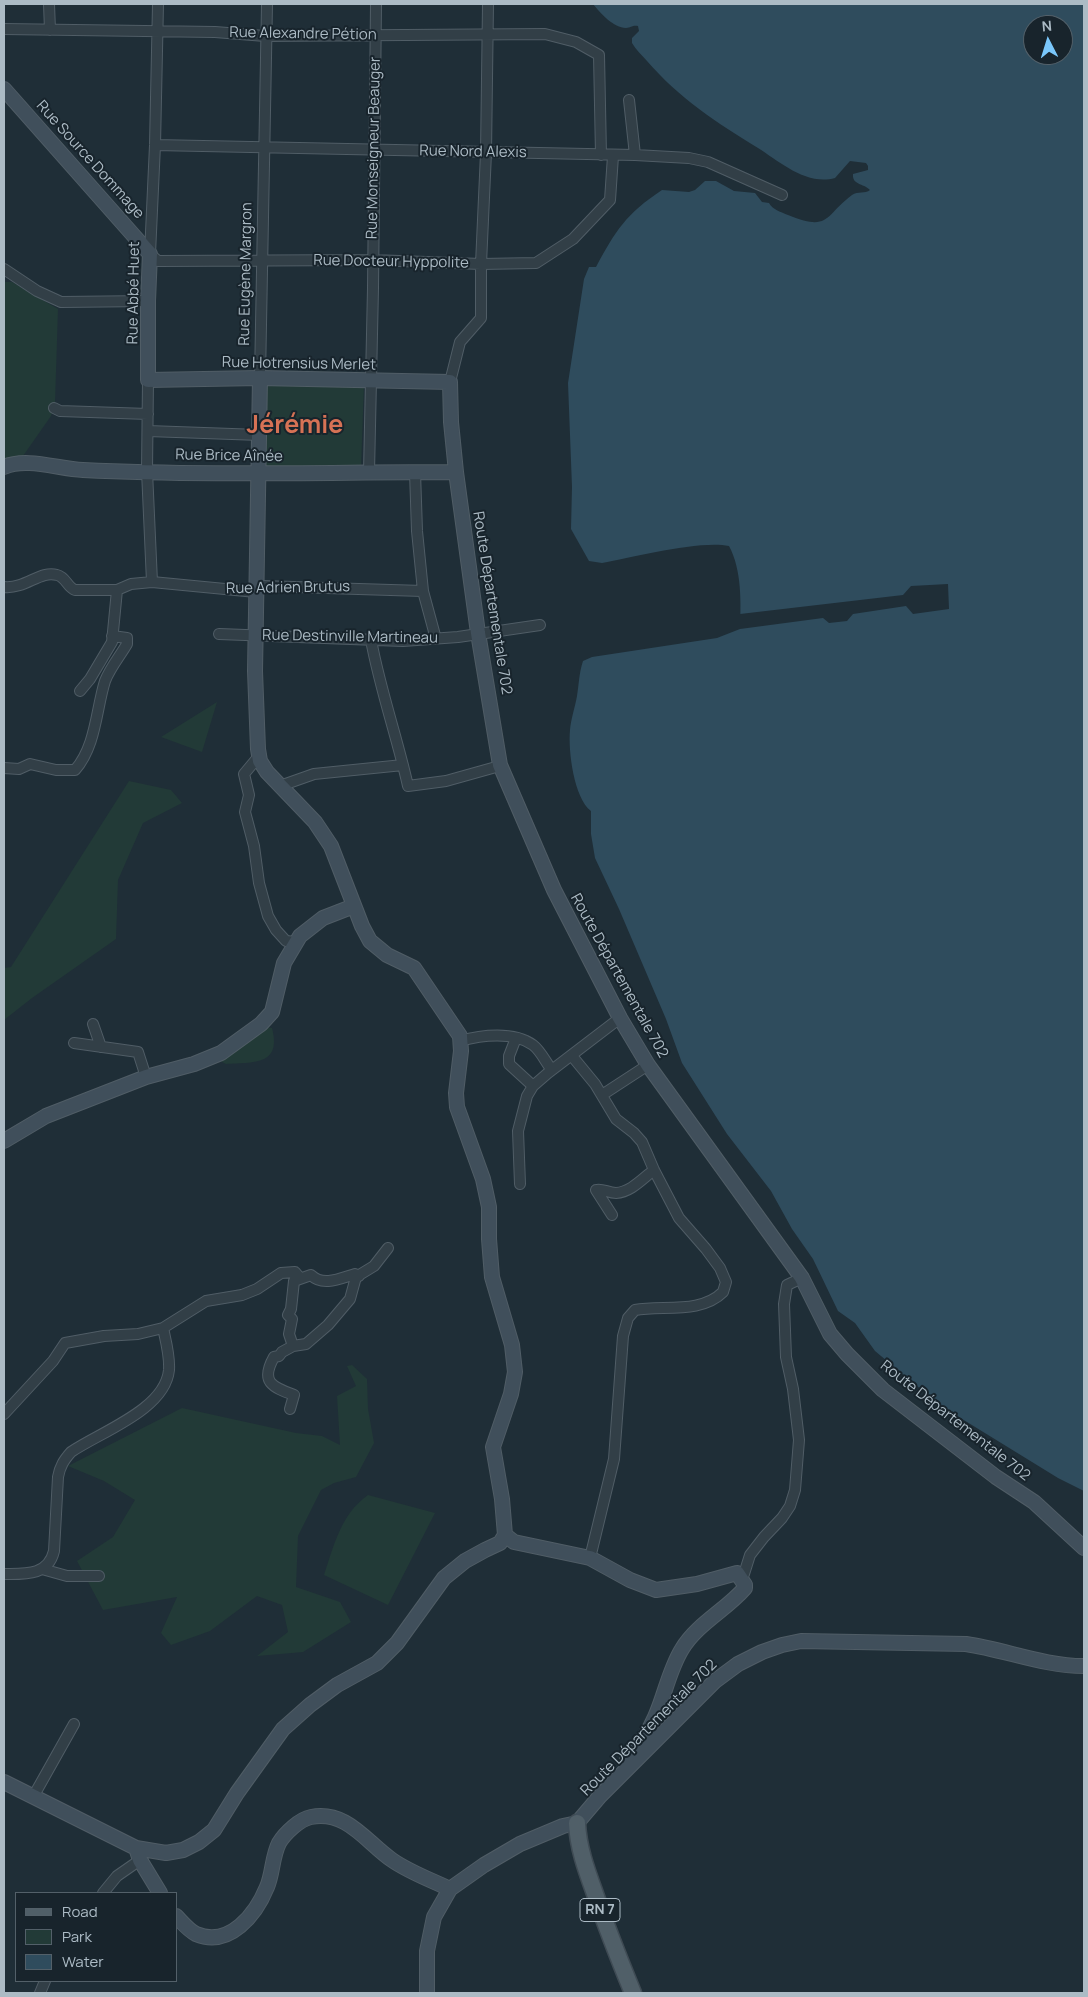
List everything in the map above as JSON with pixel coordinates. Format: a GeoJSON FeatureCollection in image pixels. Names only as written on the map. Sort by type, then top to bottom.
{"type":"FeatureCollection","features":[{"type":"Feature","properties":{"kind":"main road","name":"RN 7"},"geometry":{"type":"LineString","coordinates":[[576,1823],[583,1859],[610,1939],[633,1993]]}},
{"type":"Feature","properties":{"kind":"street"},"geometry":{"type":"LineString","coordinates":[[49,4],[50,30]]}},
{"type":"Feature","properties":{"kind":"street","name":"Rue Abbé Huet"},"geometry":{"type":"LineString","coordinates":[[152,582],[147,472],[148,301],[156,145],[158,4]]}},
{"type":"Feature","properties":{"kind":"street","name":"Rue Eugène Margron"},"geometry":{"type":"LineString","coordinates":[[259,756],[255,635],[267,4]]}},
{"type":"Feature","properties":{"kind":"street","name":"Rue Monseigneur Beauger"},"geometry":{"type":"LineString","coordinates":[[369,472],[376,4]]}},
{"type":"Feature","properties":{"kind":"street"},"geometry":{"type":"LineString","coordinates":[[450,382],[460,342],[481,318],[488,4]]}},
{"type":"Feature","properties":{"kind":"street","name":"Rue Alexandre Pétion"},"geometry":{"type":"LineString","coordinates":[[4,29],[215,32],[266,36],[545,34],[576,42],[599,55],[600,155]]}},
{"type":"Feature","properties":{"kind":"street","name":"Rue Source Dommage"},"geometry":{"type":"LineString","coordinates":[[4,89],[150,254]]}},
{"type":"Feature","properties":{"kind":"street"},"geometry":{"type":"LineString","coordinates":[[629,100],[635,155]]}},
{"type":"Feature","properties":{"kind":"street","name":"Rue Nord Alexis"},"geometry":{"type":"LineString","coordinates":[[156,145],[635,155],[689,158],[708,162],[782,196]]}},
{"type":"Feature","properties":{"kind":"street","name":"Rue Docteur Hyppolite"},"geometry":{"type":"LineString","coordinates":[[150,254],[158,261],[372,260],[481,264],[536,263],[573,239],[610,200],[614,156]]}},
{"type":"Feature","properties":{"kind":"street"},"geometry":{"type":"LineString","coordinates":[[4,269],[37,291],[62,302],[148,301]]}},
{"type":"Feature","properties":{"kind":"street","name":"Rue Hotrensius Merlet"},"geometry":{"type":"LineString","coordinates":[[148,380],[260,378],[450,382]]}},
{"type":"Feature","properties":{"kind":"street","name":"Route Départementale 702"},"geometry":{"type":"LineString","coordinates":[[450,382],[451,426],[456,472],[478,633],[500,765],[554,890],[620,1018],[648,1065],[802,1278],[830,1334],[847,1354],[883,1390],[996,1477],[1034,1502],[1084,1548]]}},
{"type":"Feature","properties":{"kind":"street"},"geometry":{"type":"LineString","coordinates":[[54,408],[60,411],[148,414]]}},
{"type":"Feature","properties":{"kind":"street"},"geometry":{"type":"LineString","coordinates":[[148,431],[260,434]]}},
{"type":"Feature","properties":{"kind":"street","name":"Rue Brice Aînée"},"geometry":{"type":"LineString","coordinates":[[4,467],[17,463],[81,470],[147,472],[456,472]]}},
{"type":"Feature","properties":{"kind":"street"},"geometry":{"type":"LineString","coordinates":[[415,472],[423,591],[436,639]]}},
{"type":"Feature","properties":{"kind":"street","name":"Rue Adrien Brutus"},"geometry":{"type":"LineString","coordinates":[[4,587],[11,588],[25,585],[42,575],[51,574],[63,578],[71,589],[75,590],[117,590],[131,584],[152,582],[256,592],[262,586],[423,591]]}},
{"type":"Feature","properties":{"kind":"street"},"geometry":{"type":"LineString","coordinates":[[80,691],[90,679],[112,642],[117,590]]}},
{"type":"Feature","properties":{"kind":"street","name":"Rue Destinville Martineau"},"geometry":{"type":"LineString","coordinates":[[219,634],[403,641],[458,637],[540,625]]}},
{"type":"Feature","properties":{"kind":"street"},"geometry":{"type":"LineString","coordinates":[[4,768],[19,769],[30,764],[56,770],[75,770],[82,762],[94,730],[106,678],[127,644],[127,638],[112,636]]}},
{"type":"Feature","properties":{"kind":"street"},"geometry":{"type":"LineString","coordinates":[[371,640],[377,670],[408,786],[446,781],[500,765]]}},
{"type":"Feature","properties":{"kind":"street"},"geometry":{"type":"LineString","coordinates":[[4,1782],[138,1854],[184,1850],[199,1842],[214,1830],[237,1793],[283,1729],[310,1705],[337,1685],[377,1662],[397,1643],[444,1578],[465,1561],[500,1543],[505,1535],[493,1447],[511,1394],[515,1372],[512,1345],[492,1277],[489,1207],[483,1179],[457,1107],[456,1093],[461,1051],[460,1036],[414,968],[387,955],[370,941],[362,926],[331,846],[315,822],[266,772],[259,756]]}},
{"type":"Feature","properties":{"kind":"street"},"geometry":{"type":"LineString","coordinates":[[259,756],[244,774],[249,795],[245,812],[268,916],[276,930],[286,941],[296,942]]}},
{"type":"Feature","properties":{"kind":"street"},"geometry":{"type":"LineString","coordinates":[[280,786],[314,774],[403,766]]}},
{"type":"Feature","properties":{"kind":"street"},"geometry":{"type":"LineString","coordinates":[[4,1141],[46,1116],[146,1077],[194,1064],[221,1054],[262,1024],[272,1012],[284,963],[296,942],[306,930],[323,918],[354,906]]}},
{"type":"Feature","properties":{"kind":"street"},"geometry":{"type":"LineString","coordinates":[[520,1184],[518,1131],[527,1096],[533,1086],[620,1018]]}},
{"type":"Feature","properties":{"kind":"street"},"geometry":{"type":"LineString","coordinates":[[93,1024],[101,1047]]}},
{"type":"Feature","properties":{"kind":"street"},"geometry":{"type":"LineString","coordinates":[[460,1041],[473,1037],[502,1036],[523,1040],[535,1046],[552,1070]]}},
{"type":"Feature","properties":{"kind":"street"},"geometry":{"type":"LineString","coordinates":[[516,1038],[509,1056],[509,1064],[533,1086]]}},
{"type":"Feature","properties":{"kind":"street"},"geometry":{"type":"LineString","coordinates":[[74,1043],[138,1052],[146,1077]]}},
{"type":"Feature","properties":{"kind":"street"},"geometry":{"type":"LineString","coordinates":[[572,1056],[602,1095],[616,1119],[642,1142],[679,1218],[720,1268],[726,1282],[725,1287],[717,1298],[710,1302],[697,1305],[635,1310],[628,1318],[623,1336],[614,1459],[590,1558]]}},
{"type":"Feature","properties":{"kind":"street"},"geometry":{"type":"LineString","coordinates":[[602,1095],[648,1065]]}},
{"type":"Feature","properties":{"kind":"street"},"geometry":{"type":"LineString","coordinates":[[612,1215],[596,1190],[614,1193],[627,1190],[654,1170]]}},
{"type":"Feature","properties":{"kind":"street"},"geometry":{"type":"LineString","coordinates":[[290,1409],[294,1395],[274,1388],[270,1384],[268,1370],[274,1357],[279,1356],[282,1352],[293,1346],[306,1344],[328,1325],[350,1298],[356,1277],[374,1266],[388,1248]]}},
{"type":"Feature","properties":{"kind":"street"},"geometry":{"type":"LineString","coordinates":[[4,1414],[53,1361],[65,1343],[104,1336],[138,1334],[163,1328],[206,1301],[242,1295],[256,1289],[281,1273],[295,1272],[300,1278]]}},
{"type":"Feature","properties":{"kind":"street"},"geometry":{"type":"LineString","coordinates":[[293,1346],[289,1334],[292,1319],[288,1315],[294,1281],[311,1275],[314,1279],[324,1281],[342,1279],[355,1274],[358,1276]]}},
{"type":"Feature","properties":{"kind":"street"},"geometry":{"type":"LineString","coordinates":[[505,1535],[514,1542],[590,1558],[630,1580],[656,1590],[697,1584],[736,1572],[744,1574],[750,1555],[782,1518],[790,1506],[795,1490],[799,1440],[793,1389],[786,1357],[784,1304],[787,1286],[802,1278]]}},
{"type":"Feature","properties":{"kind":"street"},"geometry":{"type":"LineString","coordinates":[[42,1570],[51,1562],[54,1552],[58,1477],[64,1459],[71,1452],[138,1412],[159,1394],[165,1384],[169,1367],[163,1328]]}},
{"type":"Feature","properties":{"kind":"street"},"geometry":{"type":"LineString","coordinates":[[4,1574],[30,1573],[42,1570],[67,1576],[99,1576]]}},
{"type":"Feature","properties":{"kind":"street"},"geometry":{"type":"LineString","coordinates":[[621,1775],[618,1772],[621,1765],[638,1746],[655,1718],[682,1649],[695,1632],[746,1588],[736,1572]]}},
{"type":"Feature","properties":{"kind":"street","name":"Route Départementale 702"},"geometry":{"type":"LineString","coordinates":[[426,1993],[427,1951],[434,1917],[450,1889],[484,1865],[520,1844],[563,1826],[576,1823],[715,1681],[738,1664],[782,1645],[801,1641],[966,1644],[988,1647],[1047,1663],[1084,1666]]}},
{"type":"Feature","properties":{"kind":"street"},"geometry":{"type":"LineString","coordinates":[[33,1797],[74,1724]]}},
{"type":"Feature","properties":{"kind":"street"},"geometry":{"type":"LineString","coordinates":[[178,1918],[196,1934],[206,1936],[226,1934],[246,1922],[259,1906],[268,1884],[273,1856],[280,1841],[292,1828],[309,1817],[329,1816],[348,1823],[392,1861],[450,1889]]}},
{"type":"Feature","properties":{"kind":"street"},"geometry":{"type":"LineString","coordinates":[[104,1892],[138,1854]]}},
{"type":"Feature","properties":{"kind":"street"},"geometry":{"type":"LineString","coordinates":[[138,1854],[159,1892]]}},
{"type":"Feature","properties":{"kind":"green space"},"geometry":{"type":"Polygon","coordinates":[[[4,282],[12,282],[58,309],[55,403],[51,416],[23,456],[4,462],[4,282]]]}},
{"type":"Feature","properties":{"kind":"green space"},"geometry":{"type":"Polygon","coordinates":[[[265,382],[364,384],[361,468],[263,469],[265,382]]]}},
{"type":"Feature","properties":{"kind":"green space"},"geometry":{"type":"Polygon","coordinates":[[[217,702],[202,752],[161,737],[217,702]]]}},
{"type":"Feature","properties":{"kind":"green space"},"geometry":{"type":"Polygon","coordinates":[[[129,781],[171,790],[182,803],[143,823],[118,880],[116,939],[4,1020],[4,968],[11,967],[129,781]]]}},
{"type":"Feature","properties":{"kind":"green space"},"geometry":{"type":"Polygon","coordinates":[[[266,1027],[272,1028],[274,1040],[273,1049],[269,1056],[255,1062],[226,1064],[222,1062],[220,1059],[266,1027]]]}},
{"type":"Feature","properties":{"kind":"green space"},"geometry":{"type":"Polygon","coordinates":[[[352,1365],[367,1379],[368,1409],[374,1443],[356,1477],[334,1483],[321,1490],[298,1536],[296,1587],[340,1602],[351,1622],[303,1652],[257,1656],[288,1632],[282,1605],[257,1596],[210,1631],[171,1645],[161,1633],[177,1597],[103,1610],[77,1561],[113,1537],[135,1500],[104,1481],[68,1466],[182,1408],[296,1433],[322,1436],[340,1445],[337,1396],[356,1386],[347,1366],[352,1365]]]}},
{"type":"Feature","properties":{"kind":"green space"},"geometry":{"type":"Polygon","coordinates":[[[368,1495],[435,1513],[388,1605],[324,1575],[335,1542],[345,1521],[351,1511],[368,1495]]]}},
{"type":"Feature","properties":{"kind":"water"},"geometry":{"type":"Polygon","coordinates":[[[593,4],[1084,4],[1084,1491],[1058,1478],[941,1406],[875,1351],[855,1323],[838,1311],[813,1259],[792,1229],[771,1191],[727,1134],[682,1063],[666,1019],[595,858],[591,834],[591,811],[585,805],[576,785],[570,750],[571,726],[583,661],[592,657],[717,638],[740,629],[740,598],[736,565],[729,546],[701,545],[685,547],[602,563],[589,561],[571,529],[572,487],[568,383],[584,279],[589,267],[596,267],[623,224],[639,207],[662,190],[689,192],[695,190],[705,181],[716,181],[734,191],[755,193],[762,202],[769,203],[777,210],[802,220],[819,222],[831,215],[852,195],[870,190],[856,182],[853,178],[853,174],[868,170],[866,163],[850,161],[835,178],[825,180],[814,179],[785,166],[728,129],[672,87],[637,50],[632,43],[632,38],[639,31],[638,26],[621,27],[608,19],[593,4]]]}},
{"type":"Feature","properties":{"kind":"pier"},"geometry":{"type":"Polygon","coordinates":[[[948,584],[949,609],[913,614],[906,606],[853,614],[847,621],[829,623],[823,618],[740,629],[740,614],[903,595],[911,586],[948,584]]]}},
{"type":"Feature","properties":{"kind":"district","name":"Jérémie"},"geometry":{"type":"Point","coordinates":[295,426]}}]}
